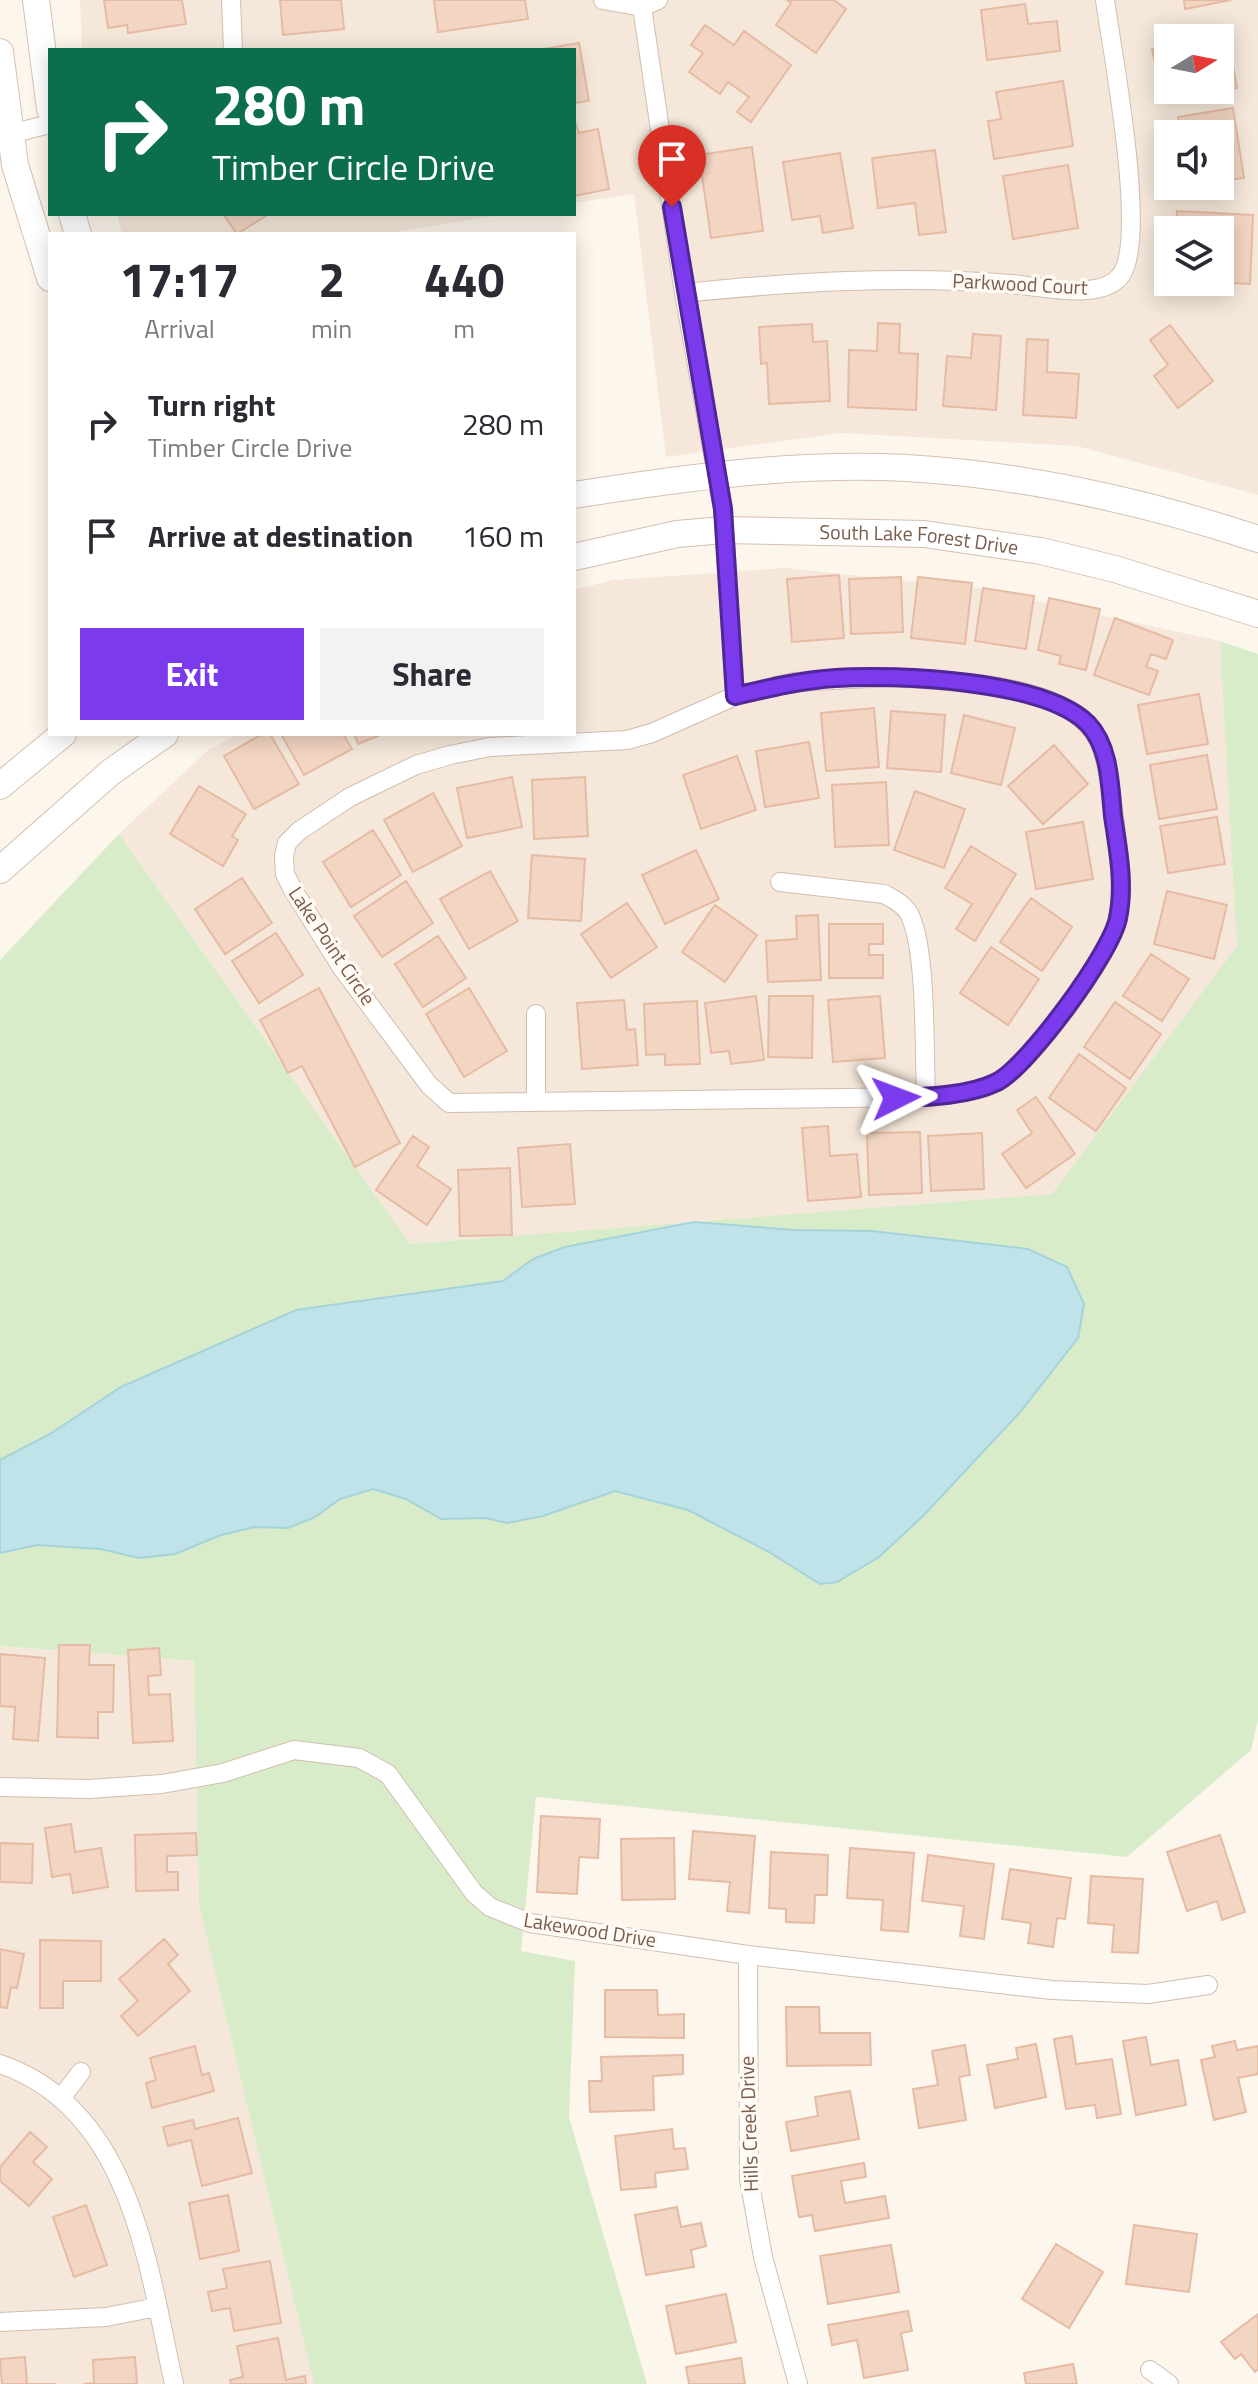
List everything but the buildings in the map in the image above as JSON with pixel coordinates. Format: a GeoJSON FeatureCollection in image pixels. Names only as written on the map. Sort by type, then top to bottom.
{"type":"FeatureCollection","features":[{"type":"Feature","properties":{"kind":"main road"},"geometry":{"type":"LineString","coordinates":[[36,0],[48,93]]}},
{"type":"Feature","properties":{"kind":"main road"},"geometry":{"type":"LineString","coordinates":[[0,52],[5,135],[48,272]]}},
{"type":"Feature","properties":{"kind":"main road"},"geometry":{"type":"LineString","coordinates":[[576,495],[716,475],[872,468],[961,473],[1024,482],[1157,510],[1258,539]]}},
{"type":"Feature","properties":{"kind":"main road","name":"South Lake Forest Drive"},"geometry":{"type":"LineString","coordinates":[[576,557],[677,534],[724,530],[876,532],[973,539],[1115,569],[1258,614]]}},
{"type":"Feature","properties":{"kind":"main road"},"geometry":{"type":"LineString","coordinates":[[0,786],[61,736]]}},
{"type":"Feature","properties":{"kind":"main road"},"geometry":{"type":"LineString","coordinates":[[0,870],[111,772],[162,736]]}},
{"type":"Feature","properties":{"kind":"street"},"geometry":{"type":"LineString","coordinates":[[231,0],[233,48]]}},
{"type":"Feature","properties":{"kind":"street"},"geometry":{"type":"LineString","coordinates":[[603,0],[650,3],[684,293],[724,530],[735,696]]}},
{"type":"Feature","properties":{"kind":"street","name":"Parkwood Court"},"geometry":{"type":"LineString","coordinates":[[684,293],[796,281],[892,279],[1081,291],[1112,283],[1121,276],[1128,261],[1132,210],[1105,0]]}},
{"type":"Feature","properties":{"kind":"street"},"geometry":{"type":"LineString","coordinates":[[5,135],[48,124]]}},
{"type":"Feature","properties":{"kind":"street","name":"Lake Point Circle"},"geometry":{"type":"LineString","coordinates":[[890,677],[966,683],[1050,700],[1078,716],[1097,736],[1108,776],[1121,870],[1121,903],[1114,933],[1088,977],[1020,1063],[1003,1078],[966,1091],[926,1097],[536,1101],[462,1106],[438,1096],[310,920],[285,874],[287,843],[325,812],[416,765],[490,747],[627,740],[652,733],[735,696],[794,682],[890,677]]}},
{"type":"Feature","properties":{"kind":"street"},"geometry":{"type":"LineString","coordinates":[[780,882],[884,894],[904,907],[911,916],[919,951],[926,1097]]}},
{"type":"Feature","properties":{"kind":"street"},"geometry":{"type":"LineString","coordinates":[[536,1014],[536,1101]]}},
{"type":"Feature","properties":{"kind":"street","name":"Lakewood Drive"},"geometry":{"type":"LineString","coordinates":[[0,1787],[122,1788],[207,1777],[294,1750],[343,1754],[372,1763],[388,1774],[413,1805],[459,1876],[490,1907],[511,1917],[566,1930],[748,1955],[1052,1990],[1148,1994],[1208,1985]]}},
{"type":"Feature","properties":{"kind":"street","name":"Hills Creek Drive"},"geometry":{"type":"LineString","coordinates":[[748,1955],[749,2179],[763,2257],[798,2384]]}},
{"type":"Feature","properties":{"kind":"street"},"geometry":{"type":"LineString","coordinates":[[0,2064],[61,2098],[80,2115],[114,2165],[131,2210],[174,2384]]}},
{"type":"Feature","properties":{"kind":"street"},"geometry":{"type":"LineString","coordinates":[[61,2098],[81,2072]]}},
{"type":"Feature","properties":{"kind":"street"},"geometry":{"type":"LineString","coordinates":[[0,2322],[106,2317],[157,2307]]}},
{"type":"Feature","properties":{"kind":"street"},"geometry":{"type":"LineString","coordinates":[[1150,2370],[1169,2384]]}},
{"type":"Feature","properties":{"kind":"shaded area"},"geometry":{"type":"Polygon","coordinates":[[[80,0],[1258,0],[1258,495],[1077,446],[841,433],[666,457],[634,194],[576,203],[576,48],[82,48],[80,0]]]}},
{"type":"Feature","properties":{"kind":"shaded area"},"geometry":{"type":"Polygon","coordinates":[[[118,216],[494,216],[394,232],[122,232],[118,216]]]}},
{"type":"Feature","properties":{"kind":"shaded area"},"geometry":{"type":"Polygon","coordinates":[[[785,568],[977,588],[1220,641],[1238,946],[1053,1194],[410,1244],[119,834],[208,750],[235,736],[576,736],[576,589],[613,580],[785,568]]]}},
{"type":"Feature","properties":{"kind":"shaded area"},"geometry":{"type":"Polygon","coordinates":[[[0,1646],[194,1661],[199,1905],[314,2384],[0,2384],[0,1646]]]}},
{"type":"Feature","properties":{"kind":"green space"},"geometry":{"type":"Polygon","coordinates":[[[1220,641],[1258,654],[1258,1720],[1251,1750],[1127,1857],[536,1797],[521,1951],[575,1961],[569,2117],[647,2384],[314,2384],[199,1905],[194,1661],[0,1646],[0,960],[119,834],[410,1244],[1052,1194],[1237,946],[1220,641]]]}},
{"type":"Feature","properties":{"kind":"water"},"geometry":{"type":"Polygon","coordinates":[[[694,1222],[794,1230],[872,1231],[1028,1249],[1067,1267],[1084,1304],[1078,1338],[1021,1411],[924,1515],[879,1557],[837,1582],[820,1584],[769,1552],[688,1510],[615,1491],[543,1516],[507,1523],[486,1518],[441,1519],[406,1499],[373,1489],[340,1499],[315,1517],[288,1528],[255,1527],[221,1535],[175,1554],[139,1558],[101,1549],[37,1545],[0,1553],[0,1460],[50,1434],[121,1387],[296,1310],[503,1281],[533,1259],[565,1247],[694,1222]]]}},
{"type":"Feature","properties":{"kind":"route"},"geometry":{"type":"LineString","coordinates":[[672,207],[684,293],[723,509],[735,696],[794,682],[836,678],[890,677],[966,683],[1050,700],[1069,709],[1087,723],[1103,751],[1121,870],[1121,903],[1114,933],[1088,977],[1020,1063],[1003,1078],[966,1091],[896,1098]]}}]}
